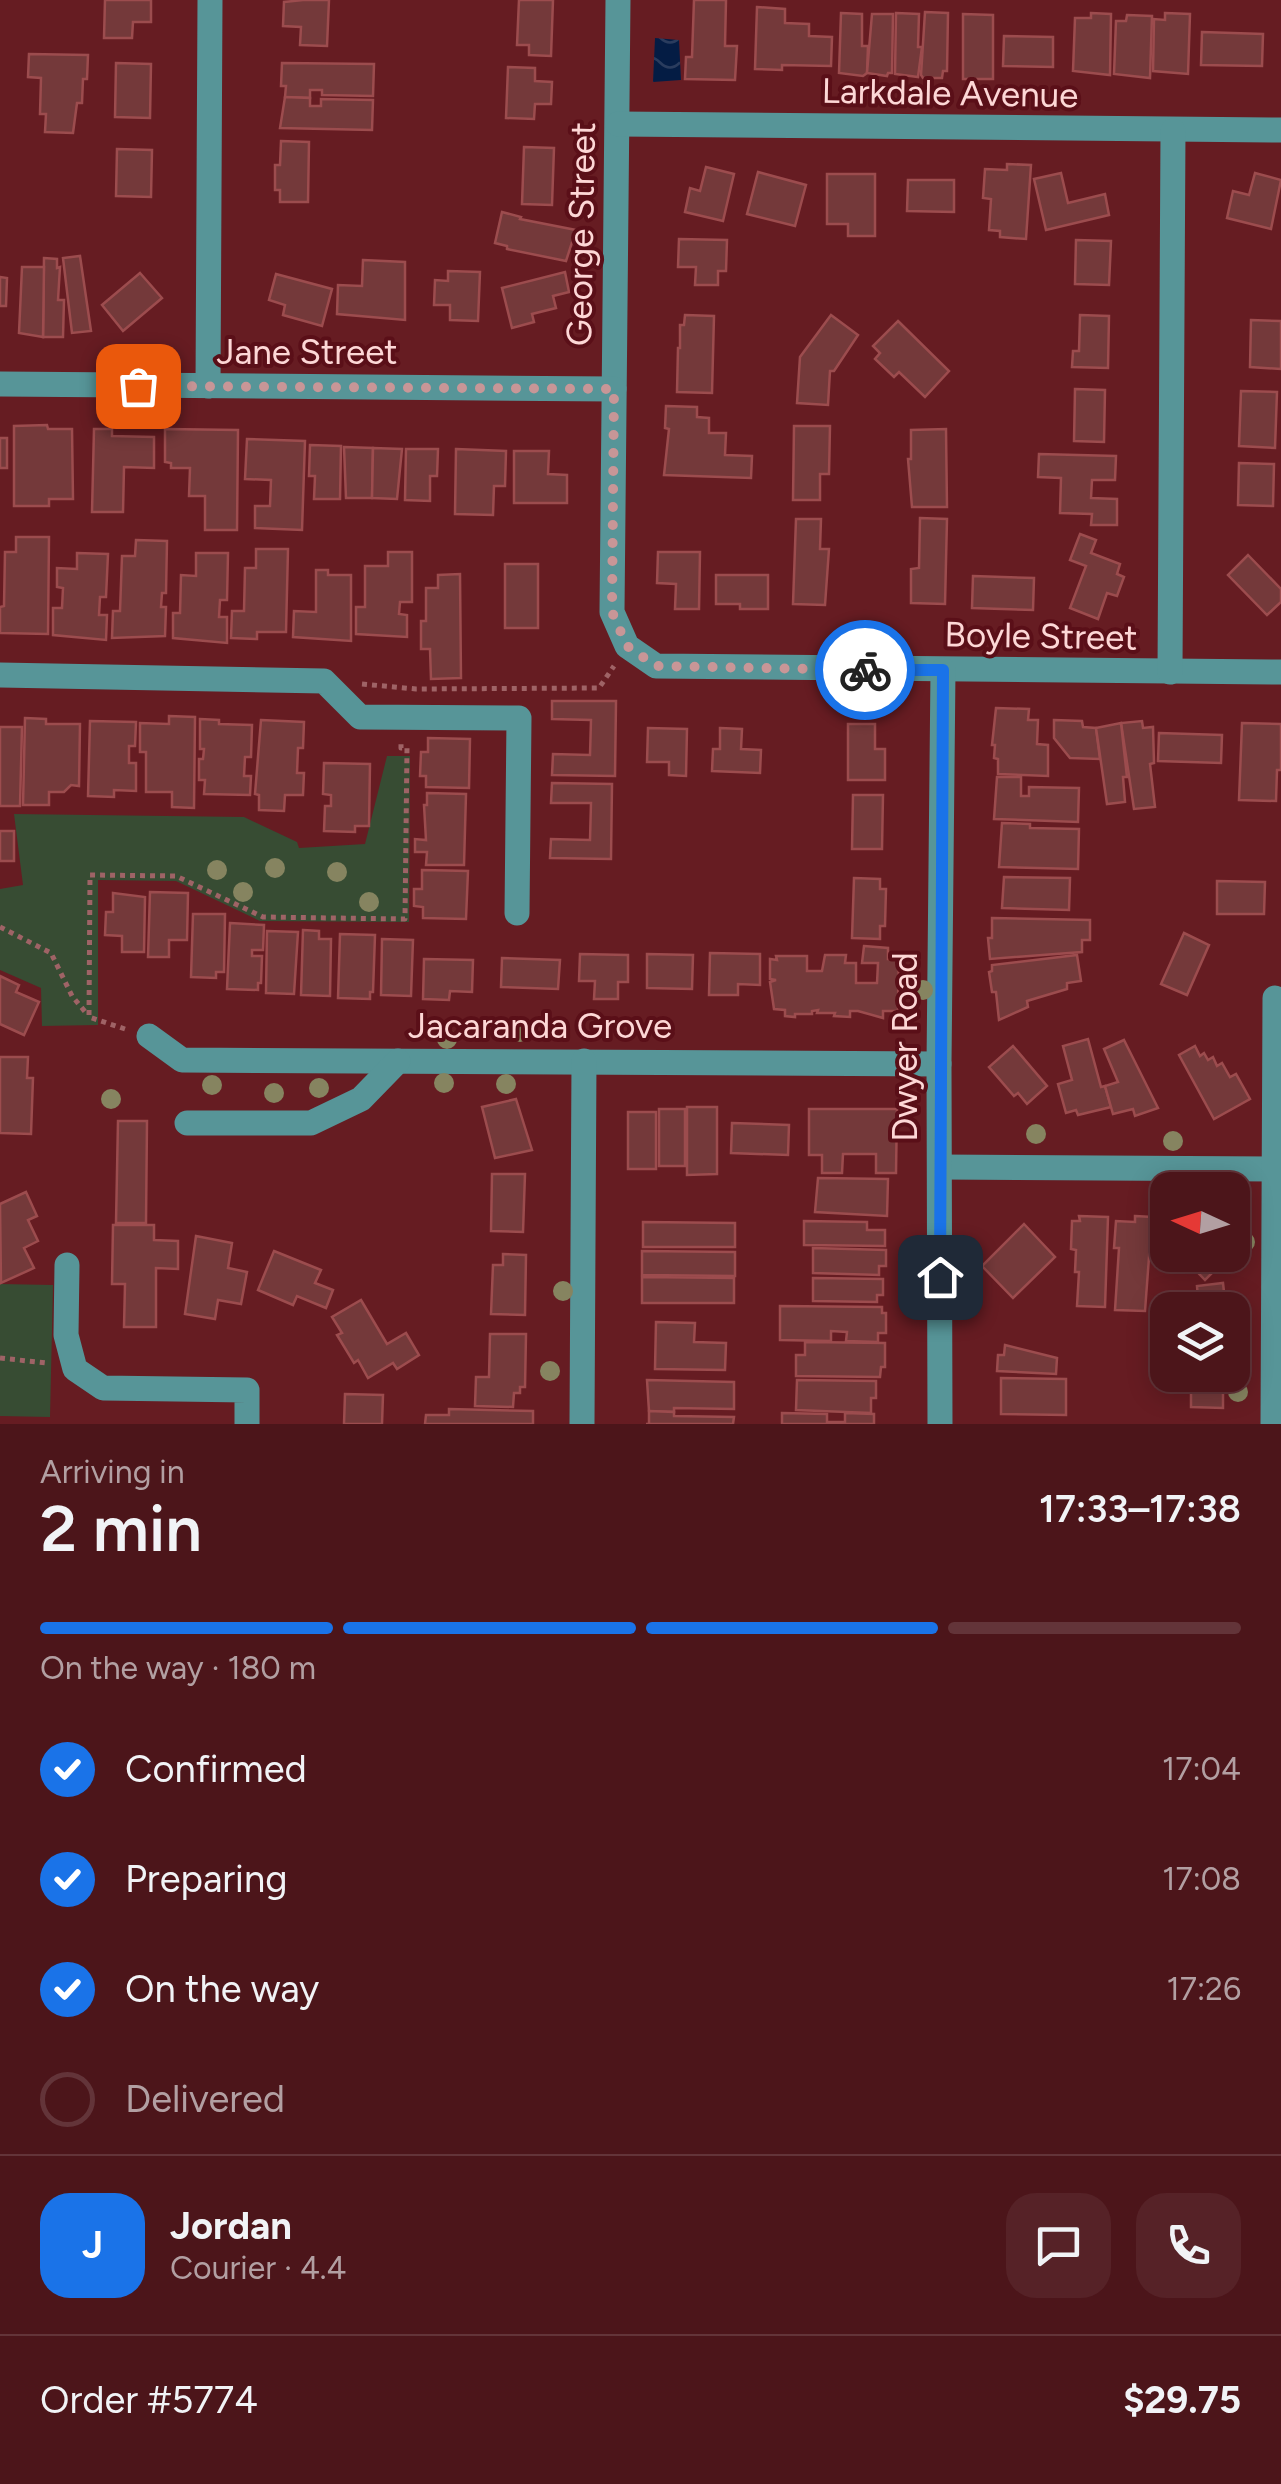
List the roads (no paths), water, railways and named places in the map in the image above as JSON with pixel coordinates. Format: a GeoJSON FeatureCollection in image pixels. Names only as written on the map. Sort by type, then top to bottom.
{"type":"FeatureCollection","features":[{"type":"Feature","properties":{"kind":"street"},"geometry":{"type":"LineString","coordinates":[[208,386],[210,0]]}},
{"type":"Feature","properties":{"kind":"street","name":"George Street"},"geometry":{"type":"LineString","coordinates":[[618,0],[612,612],[627,646]]}},
{"type":"Feature","properties":{"kind":"street","name":"Larkdale Avenue"},"geometry":{"type":"LineString","coordinates":[[618,124],[1281,130]]}},
{"type":"Feature","properties":{"kind":"street"},"geometry":{"type":"LineString","coordinates":[[1170,672],[1173,130]]}},
{"type":"Feature","properties":{"kind":"street","name":"Jane Street"},"geometry":{"type":"LineString","coordinates":[[0,384],[614,389]]}},
{"type":"Feature","properties":{"kind":"street","name":"Boyle Street"},"geometry":{"type":"LineString","coordinates":[[627,646],[656,666],[1281,672]]}},
{"type":"Feature","properties":{"kind":"street","name":"Dwyer Road"},"geometry":{"type":"LineString","coordinates":[[940,1424],[943,670]]}},
{"type":"Feature","properties":{"kind":"street"},"geometry":{"type":"LineString","coordinates":[[0,675],[324,681],[360,717],[519,718],[517,914]]}},
{"type":"Feature","properties":{"kind":"street"},"geometry":{"type":"LineString","coordinates":[[1274,1424],[1278,1168],[1275,998]]}},
{"type":"Feature","properties":{"kind":"street","name":"Jacaranda Grove"},"geometry":{"type":"LineString","coordinates":[[149,1036],[182,1060],[939,1064]]}},
{"type":"Feature","properties":{"kind":"street"},"geometry":{"type":"LineString","coordinates":[[188,1122],[311,1122],[361,1098],[398,1061]]}},
{"type":"Feature","properties":{"kind":"street"},"geometry":{"type":"LineString","coordinates":[[582,1424],[584,1061]]}},
{"type":"Feature","properties":{"kind":"street"},"geometry":{"type":"LineString","coordinates":[[940,1167],[1278,1168]]}},
{"type":"Feature","properties":{"kind":"street"},"geometry":{"type":"LineString","coordinates":[[68,1265],[66,1336],[76,1369],[103,1388],[257,1383],[247,1424]]}},
{"type":"Feature","properties":{"kind":"water"},"geometry":{"type":"Polygon","coordinates":[[[655,38],[679,40],[681,80],[653,82],[655,38]]]}}]}
